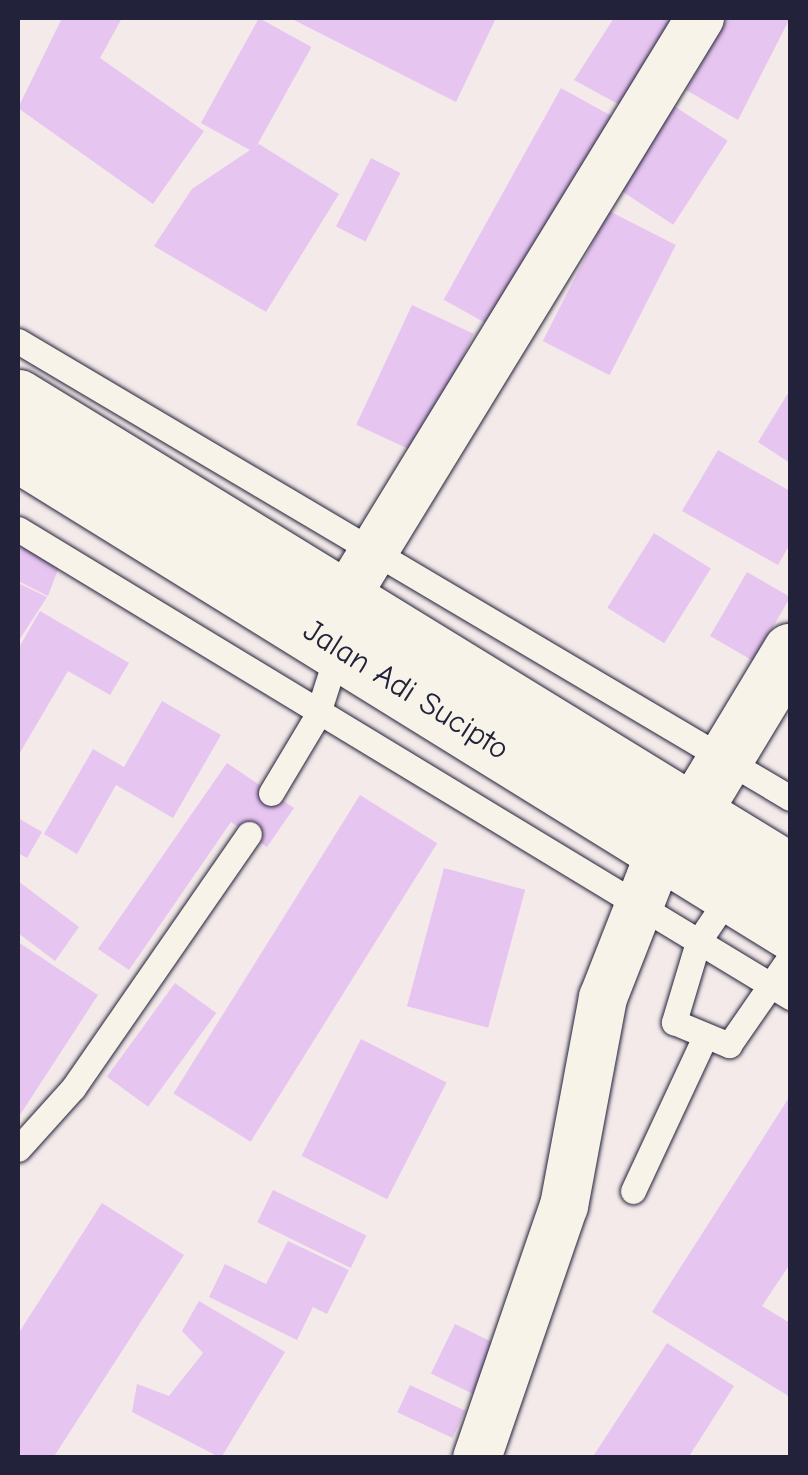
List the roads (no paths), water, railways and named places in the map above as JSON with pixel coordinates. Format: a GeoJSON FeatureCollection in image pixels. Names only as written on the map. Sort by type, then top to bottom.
{"type":"FeatureCollection","features":[{"type":"Feature","properties":{"kind":"main road","name":"Jalan Adi Sucipto"},"geometry":{"type":"LineString","coordinates":[[18,397],[353,601],[678,830],[731,893],[790,932]]}},
{"type":"Feature","properties":{"kind":"main road","name":"Jalan Adi Sucipto"},"geometry":{"type":"LineString","coordinates":[[18,454],[353,601]]}},
{"type":"Feature","properties":{"kind":"main road"},"geometry":{"type":"LineString","coordinates":[[678,830],[790,652]]}},
{"type":"Feature","properties":{"kind":"main road","name":"Jalan Adi Sucipto"},"geometry":{"type":"LineString","coordinates":[[678,830],[790,871]]}},
{"type":"Feature","properties":{"kind":"street"},"geometry":{"type":"LineString","coordinates":[[353,601],[700,18]]}},
{"type":"Feature","properties":{"kind":"street"},"geometry":{"type":"LineString","coordinates":[[477,1458],[564,1206],[603,998],[634,904],[678,830]]}},
{"type":"Feature","properties":{"kind":"lane","name":"Jalan Adi Sucipto"},"geometry":{"type":"LineString","coordinates":[[18,340],[353,601],[724,760],[790,798]]}},
{"type":"Feature","properties":{"kind":"lane","name":"Jalan Adi Sucipto"},"geometry":{"type":"LineString","coordinates":[[18,528],[318,716],[783,993]]}},
{"type":"Feature","properties":{"kind":"lane"},"geometry":{"type":"LineString","coordinates":[[271,793],[318,716],[353,601]]}},
{"type":"Feature","properties":{"kind":"lane"},"geometry":{"type":"LineString","coordinates":[[18,1150],[74,1088],[248,834]]}},
{"type":"Feature","properties":{"kind":"lane"},"geometry":{"type":"LineString","coordinates":[[731,893],[698,942],[672,1012],[703,1041],[741,1038],[783,993],[790,957]]}},
{"type":"Feature","properties":{"kind":"lane"},"geometry":{"type":"LineString","coordinates":[[633,1191],[703,1041]]}}]}
